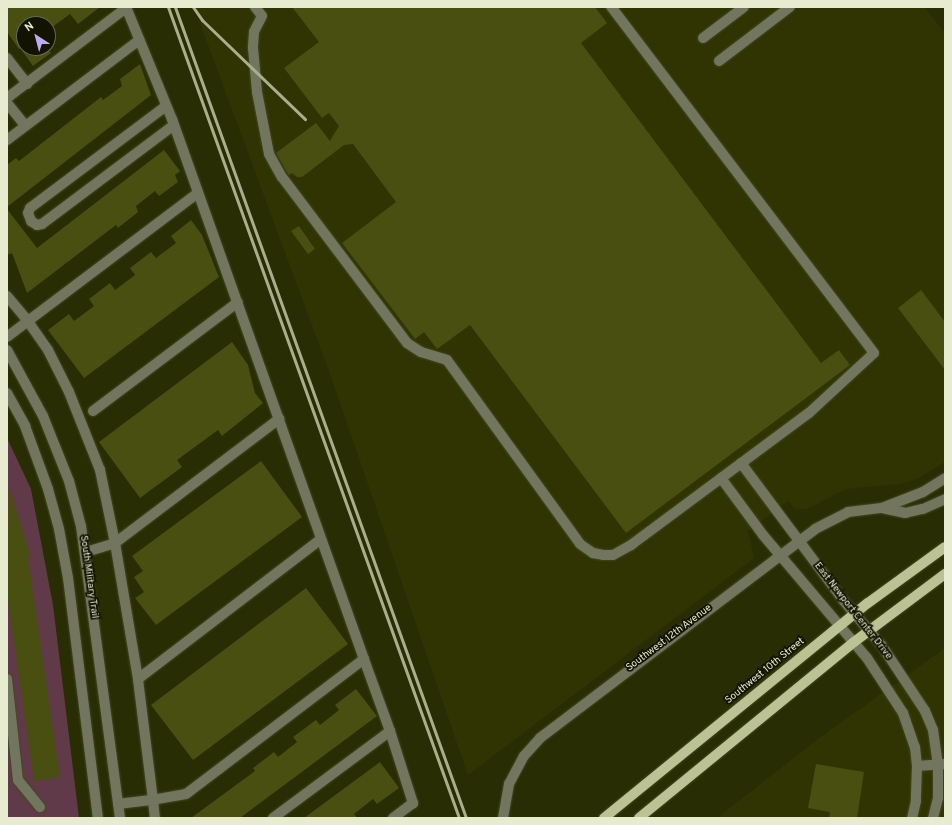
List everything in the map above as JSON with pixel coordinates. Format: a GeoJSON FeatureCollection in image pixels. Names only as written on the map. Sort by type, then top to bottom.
{"type":"FeatureCollection","features":[{"type":"Feature","properties":{"kind":"main road","name":"Southwest 10th Street"},"geometry":{"type":"LineString","coordinates":[[604,818],[841,625],[945,547]]}},
{"type":"Feature","properties":{"kind":"main road"},"geometry":{"type":"LineString","coordinates":[[639,818],[869,630],[945,574]]}},
{"type":"Feature","properties":{"kind":"street"},"geometry":{"type":"LineString","coordinates":[[255,7],[262,16],[254,32],[253,48],[257,92],[269,154],[282,176],[407,343],[421,352],[447,360],[580,544],[593,553],[613,555],[631,545],[830,396],[874,353],[612,7]]}},
{"type":"Feature","properties":{"kind":"street"},"geometry":{"type":"LineString","coordinates":[[703,38],[744,7]]}},
{"type":"Feature","properties":{"kind":"street"},"geometry":{"type":"LineString","coordinates":[[719,61],[790,7]]}},
{"type":"Feature","properties":{"kind":"street"},"geometry":{"type":"LineString","coordinates":[[7,98],[126,8],[174,125],[390,731],[413,803],[393,818]]}},
{"type":"Feature","properties":{"kind":"street"},"geometry":{"type":"LineString","coordinates":[[7,140],[139,40]]}},
{"type":"Feature","properties":{"kind":"street"},"geometry":{"type":"LineString","coordinates":[[7,58],[27,84]]}},
{"type":"Feature","properties":{"kind":"street"},"geometry":{"type":"LineString","coordinates":[[7,103],[25,125]]}},
{"type":"Feature","properties":{"kind":"street"},"geometry":{"type":"LineString","coordinates":[[166,106],[30,208],[28,213],[31,221],[37,225],[42,224],[174,125]]}},
{"type":"Feature","properties":{"kind":"street"},"geometry":{"type":"LineString","coordinates":[[7,337],[198,192]]}},
{"type":"Feature","properties":{"kind":"street"},"geometry":{"type":"LineString","coordinates":[[7,296],[48,350],[88,435],[100,470],[115,543],[138,679],[155,818]]}},
{"type":"Feature","properties":{"kind":"street"},"geometry":{"type":"LineString","coordinates":[[93,411],[238,302]]}},
{"type":"Feature","properties":{"kind":"street","name":"South Military Trail"},"geometry":{"type":"LineString","coordinates":[[7,350],[43,416],[69,481],[86,552],[120,818]]}},
{"type":"Feature","properties":{"kind":"street","name":"South Military Trail"},"geometry":{"type":"LineString","coordinates":[[7,393],[25,426],[48,489],[59,529],[68,578],[98,818]]}},
{"type":"Feature","properties":{"kind":"street"},"geometry":{"type":"LineString","coordinates":[[86,552],[115,543],[279,419]]}},
{"type":"Feature","properties":{"kind":"street","name":"East Newport Center Drive"},"geometry":{"type":"LineString","coordinates":[[741,463],[855,614],[869,630],[924,711],[933,730],[942,764],[938,798],[932,818]]}},
{"type":"Feature","properties":{"kind":"street","name":"East Newport Center Drive"},"geometry":{"type":"LineString","coordinates":[[721,478],[780,555],[841,625],[904,713],[915,747],[917,766],[916,802],[912,818]]}},
{"type":"Feature","properties":{"kind":"street","name":"Southwest 12th Avenue"},"geometry":{"type":"LineString","coordinates":[[503,818],[509,784],[524,756],[540,738],[780,555],[828,521],[848,512],[882,508],[924,492],[945,478]]}},
{"type":"Feature","properties":{"kind":"street","name":"Southwest 12th Avenue"},"geometry":{"type":"LineString","coordinates":[[882,508],[906,514],[923,509],[945,498]]}},
{"type":"Feature","properties":{"kind":"street"},"geometry":{"type":"LineString","coordinates":[[138,679],[321,539]]}},
{"type":"Feature","properties":{"kind":"street"},"geometry":{"type":"LineString","coordinates":[[118,804],[186,794],[364,659]]}},
{"type":"Feature","properties":{"kind":"street"},"geometry":{"type":"LineString","coordinates":[[7,679],[18,780],[40,807]]}},
{"type":"Feature","properties":{"kind":"street"},"geometry":{"type":"LineString","coordinates":[[273,818],[390,731]]}},
{"type":"Feature","properties":{"kind":"street"},"geometry":{"type":"LineString","coordinates":[[917,766],[942,764]]}},
{"type":"Feature","properties":{"kind":"shaded area"},"geometry":{"type":"Polygon","coordinates":[[[194,7],[924,7],[945,33],[945,462],[917,479],[900,484],[846,489],[807,509],[796,509],[788,501],[748,531],[754,558],[468,775],[330,374],[194,7]]]}},
{"type":"Feature","properties":{"kind":"shaded area"},"geometry":{"type":"Polygon","coordinates":[[[7,438],[31,489],[53,605],[79,818],[7,818],[7,438]]]}},
{"type":"Feature","properties":{"kind":"shaded area"},"geometry":{"type":"Polygon","coordinates":[[[945,648],[945,818],[717,818],[818,739],[945,648]]]}},
{"type":"Feature","properties":{"kind":"building"},"geometry":{"type":"Polygon","coordinates":[[[7,7],[100,7],[78,24],[70,14],[56,24],[56,16],[16,16],[16,45],[7,32],[7,7]]]}},
{"type":"Feature","properties":{"kind":"building"},"geometry":{"type":"Polygon","coordinates":[[[292,7],[595,7],[607,23],[581,43],[821,363],[839,350],[850,365],[626,533],[470,325],[437,349],[424,332],[415,339],[342,243],[396,202],[353,144],[344,145],[302,177],[297,177],[292,173],[289,175],[286,171],[276,153],[316,123],[330,141],[339,126],[329,113],[322,118],[284,68],[319,42],[292,7]]]}},
{"type":"Feature","properties":{"kind":"building"},"geometry":{"type":"Polygon","coordinates":[[[26,56],[47,56],[33,66],[26,56]]]}},
{"type":"Feature","properties":{"kind":"building"},"geometry":{"type":"Polygon","coordinates":[[[140,64],[151,95],[7,207],[7,165],[16,158],[19,161],[101,97],[103,100],[122,86],[120,79],[140,64]]]}},
{"type":"Feature","properties":{"kind":"building"},"geometry":{"type":"Polygon","coordinates":[[[164,150],[180,171],[175,175],[178,182],[159,196],[155,191],[136,206],[138,212],[118,228],[116,225],[27,293],[12,253],[7,255],[7,209],[37,248],[164,150]]]}},
{"type":"Feature","properties":{"kind":"building"},"geometry":{"type":"Polygon","coordinates":[[[191,220],[202,235],[219,277],[84,378],[48,330],[69,314],[74,321],[94,306],[89,299],[110,283],[115,290],[135,275],[130,268],[151,252],[156,258],[176,243],[171,236],[191,220]]]}},
{"type":"Feature","properties":{"kind":"building"},"geometry":{"type":"Polygon","coordinates":[[[299,226],[315,249],[308,254],[291,231],[299,226]]]}},
{"type":"Feature","properties":{"kind":"building"},"geometry":{"type":"Polygon","coordinates":[[[921,290],[945,322],[945,370],[898,308],[921,290]]]}},
{"type":"Feature","properties":{"kind":"building"},"geometry":{"type":"Polygon","coordinates":[[[232,342],[248,365],[255,393],[263,403],[222,436],[218,430],[177,460],[182,467],[140,498],[99,442],[232,342]]]}},
{"type":"Feature","properties":{"kind":"building"},"geometry":{"type":"Polygon","coordinates":[[[261,461],[302,517],[156,625],[135,598],[144,592],[134,577],[143,571],[132,556],[261,461]]]}},
{"type":"Feature","properties":{"kind":"building"},"geometry":{"type":"Polygon","coordinates":[[[9,485],[31,558],[28,558],[60,777],[34,781],[7,594],[9,485]]]}},
{"type":"Feature","properties":{"kind":"building"},"geometry":{"type":"Polygon","coordinates":[[[306,588],[348,644],[193,760],[151,705],[306,588]]]}},
{"type":"Feature","properties":{"kind":"building"},"geometry":{"type":"Polygon","coordinates":[[[356,689],[377,716],[240,818],[191,818],[255,771],[253,768],[274,752],[278,757],[297,742],[293,737],[316,720],[320,725],[339,710],[335,705],[356,689]]]}},
{"type":"Feature","properties":{"kind":"building"},"geometry":{"type":"Polygon","coordinates":[[[380,762],[399,788],[377,804],[373,799],[354,814],[357,818],[304,818],[380,762]]]}},
{"type":"Feature","properties":{"kind":"building"},"geometry":{"type":"Polygon","coordinates":[[[816,764],[864,772],[857,818],[829,818],[830,812],[808,808],[816,764]]]}},
{"type":"Feature","properties":{"kind":"railway"},"geometry":{"type":"LineString","coordinates":[[168,7],[459,818]]}},
{"type":"Feature","properties":{"kind":"railway"},"geometry":{"type":"LineString","coordinates":[[175,7],[466,818]]}},
{"type":"Feature","properties":{"kind":"railway"},"geometry":{"type":"LineString","coordinates":[[193,7],[202,20],[305,119]]}}]}
